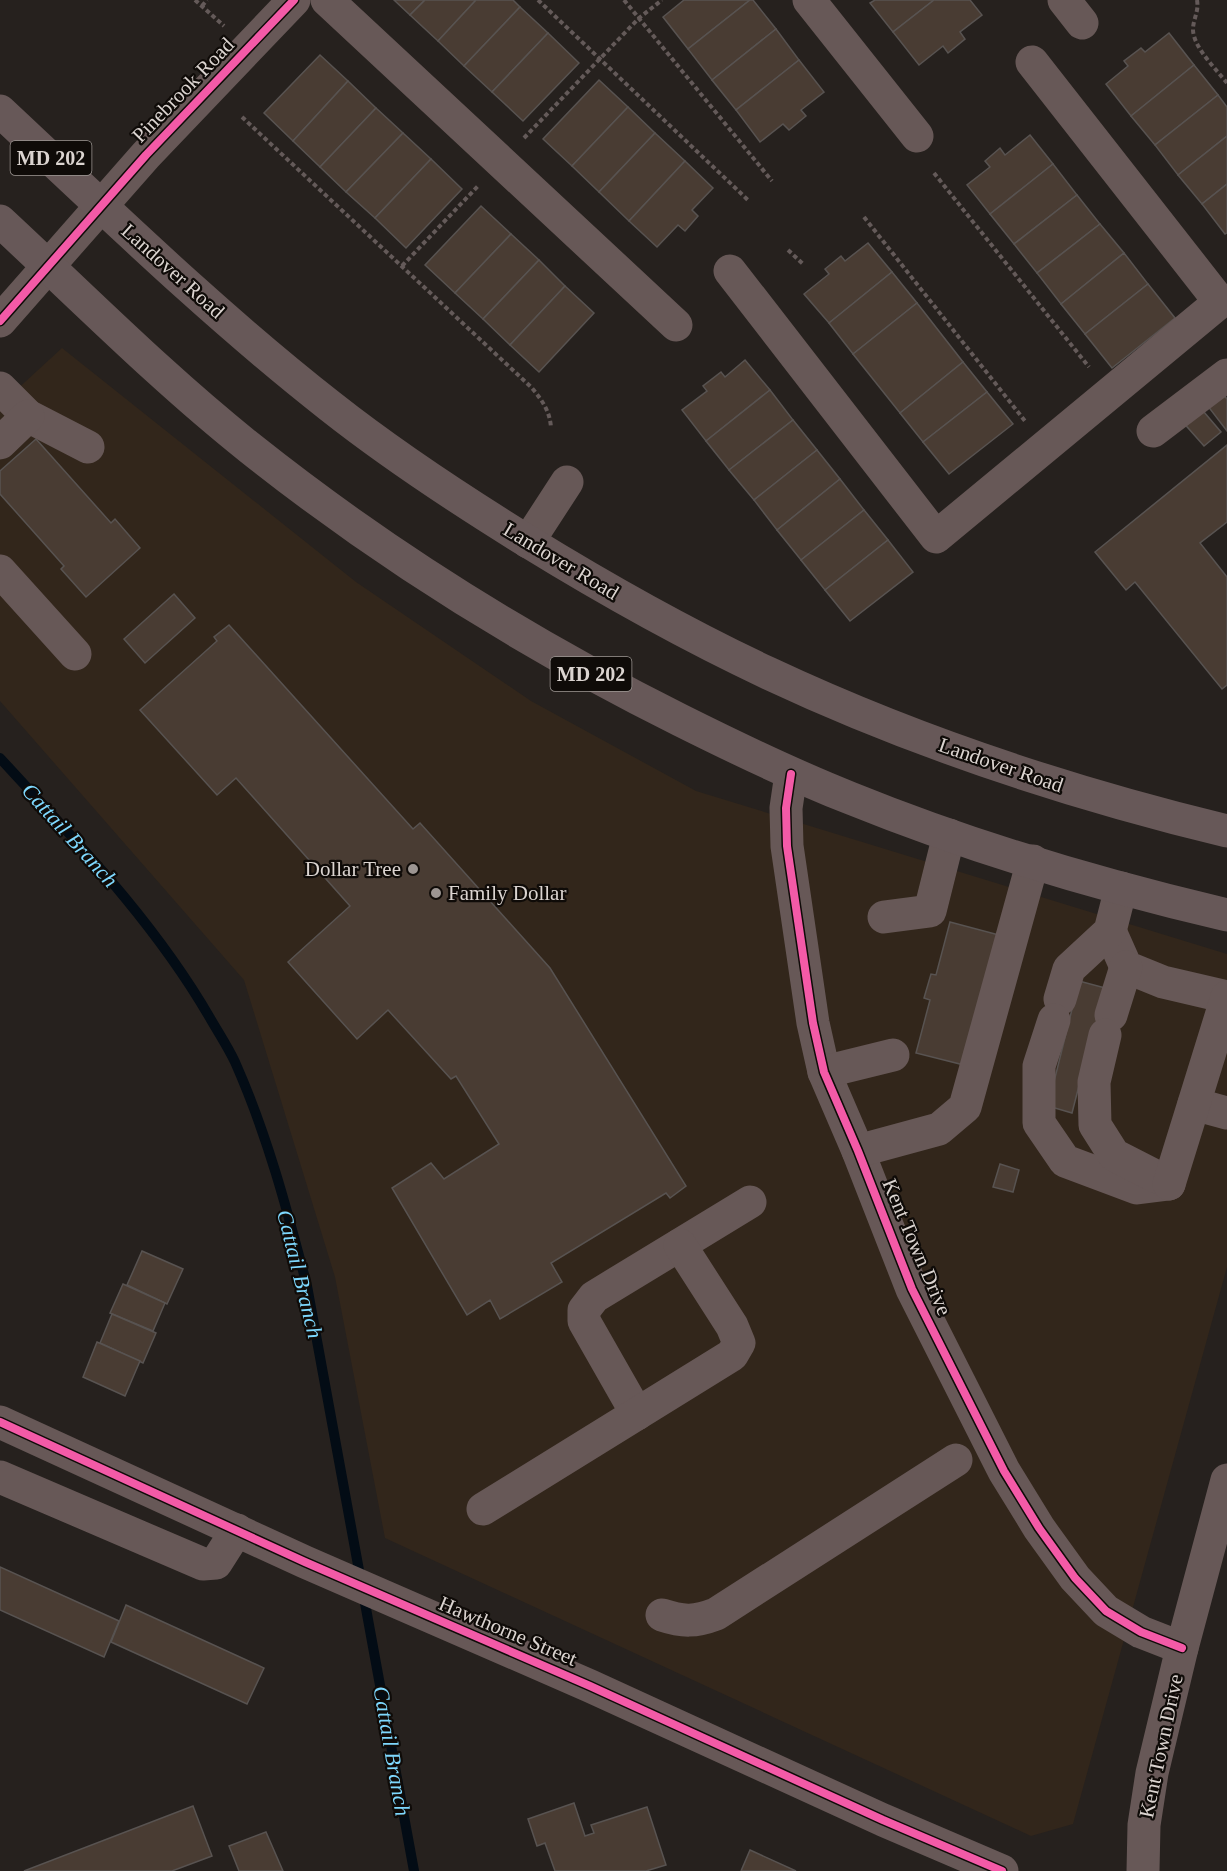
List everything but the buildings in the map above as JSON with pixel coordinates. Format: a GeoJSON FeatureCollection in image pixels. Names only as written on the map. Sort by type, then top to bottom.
{"type":"FeatureCollection","features":[{"type":"Feature","properties":{"kind":"main road","name":"Landover Road"},"geometry":{"type":"LineString","coordinates":[[0,111],[194,292],[332,408],[484,515],[616,595],[768,673],[887,724],[1046,781],[1227,831]]}},
{"type":"Feature","properties":{"kind":"main road","name":"MD 202"},"geometry":{"type":"LineString","coordinates":[[0,221],[146,357],[241,440],[365,535],[509,627],[575,666],[742,752],[849,798],[949,835],[1121,888],[1227,915]]}},
{"type":"Feature","properties":{"kind":"street","name":"Pinebrook Road"},"geometry":{"type":"LineString","coordinates":[[0,321],[153,147],[294,0]]}},
{"type":"Feature","properties":{"kind":"street"},"geometry":{"type":"LineString","coordinates":[[327,0],[676,325]]}},
{"type":"Feature","properties":{"kind":"street"},"geometry":{"type":"LineString","coordinates":[[809,0],[917,136]]}},
{"type":"Feature","properties":{"kind":"street"},"geometry":{"type":"LineString","coordinates":[[730,271],[936,537],[1220,302],[1032,62]]}},
{"type":"Feature","properties":{"kind":"street"},"geometry":{"type":"LineString","coordinates":[[1153,431],[1227,375]]}},
{"type":"Feature","properties":{"kind":"street"},"geometry":{"type":"LineString","coordinates":[[0,388],[28,416],[88,447]]}},
{"type":"Feature","properties":{"kind":"street"},"geometry":{"type":"LineString","coordinates":[[0,443],[28,416]]}},
{"type":"Feature","properties":{"kind":"street"},"geometry":{"type":"LineString","coordinates":[[528,542],[567,482]]}},
{"type":"Feature","properties":{"kind":"street"},"geometry":{"type":"LineString","coordinates":[[0,571],[75,654]]}},
{"type":"Feature","properties":{"kind":"street","name":"Kent Town Drive"},"geometry":{"type":"LineString","coordinates":[[790,774],[786,808],[787,846],[813,1023],[824,1072],[858,1151],[912,1289],[1004,1471],[1039,1528],[1075,1578],[1106,1611],[1141,1632],[1182,1648],[1152,1773],[1144,1825],[1143,1871]]}},
{"type":"Feature","properties":{"kind":"street"},"geometry":{"type":"LineString","coordinates":[[884,917],[930,911],[949,835]]}},
{"type":"Feature","properties":{"kind":"street"},"geometry":{"type":"LineString","coordinates":[[858,1151],[939,1130],[965,1107],[1033,861]]}},
{"type":"Feature","properties":{"kind":"street"},"geometry":{"type":"LineString","coordinates":[[1121,888],[1110,931],[1069,969],[1040,1066],[1039,1124],[1065,1161],[1137,1188],[1169,1184]]}},
{"type":"Feature","properties":{"kind":"street"},"geometry":{"type":"LineString","coordinates":[[1110,931],[1126,967],[1094,1082],[1095,1125],[1114,1155],[1169,1184]]}},
{"type":"Feature","properties":{"kind":"street"},"geometry":{"type":"LineString","coordinates":[[1126,967],[1163,982],[1227,997],[1169,1184]]}},
{"type":"Feature","properties":{"kind":"street"},"geometry":{"type":"LineString","coordinates":[[824,1072],[893,1055]]}},
{"type":"Feature","properties":{"kind":"street"},"geometry":{"type":"LineString","coordinates":[[1194,1104],[1227,1113]]}},
{"type":"Feature","properties":{"kind":"street"},"geometry":{"type":"LineString","coordinates":[[637,1414],[584,1321],[584,1310],[594,1297],[750,1202]]}},
{"type":"Feature","properties":{"kind":"street"},"geometry":{"type":"LineString","coordinates":[[483,1509],[732,1355],[739,1343],[732,1326],[680,1245]]}},
{"type":"Feature","properties":{"kind":"street","name":"Hawthorne Street"},"geometry":{"type":"LineString","coordinates":[[0,1422],[305,1562],[590,1686],[883,1820],[1002,1871]]}},
{"type":"Feature","properties":{"kind":"street"},"geometry":{"type":"LineString","coordinates":[[662,1615],[674,1619],[698,1621],[716,1614],[956,1460]]}},
{"type":"Feature","properties":{"kind":"street"},"geometry":{"type":"LineString","coordinates":[[0,1477],[203,1564],[216,1563],[237,1530]]}},
{"type":"Feature","properties":{"kind":"street"},"geometry":{"type":"LineString","coordinates":[[1182,1648],[1227,1480]]}},
{"type":"Feature","properties":{"kind":"path"},"geometry":{"type":"LineString","coordinates":[[195,0],[226,29]]}},
{"type":"Feature","properties":{"kind":"path"},"geometry":{"type":"LineString","coordinates":[[202,6],[207,0]]}},
{"type":"Feature","properties":{"kind":"path"},"geometry":{"type":"LineString","coordinates":[[538,0],[749,201]]}},
{"type":"Feature","properties":{"kind":"path"},"geometry":{"type":"LineString","coordinates":[[624,0],[772,181]]}},
{"type":"Feature","properties":{"kind":"path"},"geometry":{"type":"LineString","coordinates":[[521,141],[639,18],[662,0]]}},
{"type":"Feature","properties":{"kind":"path"},"geometry":{"type":"LineString","coordinates":[[1197,0],[1199,7],[1193,27],[1194,40],[1227,83]]}},
{"type":"Feature","properties":{"kind":"path"},"geometry":{"type":"LineString","coordinates":[[242,117],[531,387],[550,414],[551,428]]}},
{"type":"Feature","properties":{"kind":"path"},"geometry":{"type":"LineString","coordinates":[[934,173],[1090,368],[1082,375]]}},
{"type":"Feature","properties":{"kind":"path"},"geometry":{"type":"LineString","coordinates":[[402,267],[485,179]]}},
{"type":"Feature","properties":{"kind":"path"},"geometry":{"type":"LineString","coordinates":[[864,217],[1025,421],[1033,415]]}},
{"type":"Feature","properties":{"kind":"path"},"geometry":{"type":"LineString","coordinates":[[788,250],[802,264]]}},
{"type":"Feature","properties":{"kind":"shaded area"},"geometry":{"type":"Polygon","coordinates":[[[62,348],[356,582],[531,701],[696,791],[1227,954],[1227,1267],[1073,1824],[1031,1836],[385,1538],[335,1277],[244,980],[0,701],[0,405],[62,348]]]}},
{"type":"Feature","properties":{"kind":"waterway","name":"Cattail Branch"},"geometry":{"type":"LineString","coordinates":[[0,758],[112,882],[164,948],[188,982],[229,1051],[257,1117],[284,1200],[307,1286],[414,1871]]}},
{"type":"Feature","properties":{"kind":"cycle path"},"geometry":{"type":"LineString","coordinates":[[0,321],[146,155],[294,0]]}},
{"type":"Feature","properties":{"kind":"cycle path"},"geometry":{"type":"LineString","coordinates":[[791,774],[786,808],[787,846],[813,1023],[824,1072],[858,1151],[912,1289],[1004,1471],[1039,1528],[1075,1578],[1106,1611],[1141,1632],[1182,1648]]}},
{"type":"Feature","properties":{"kind":"cycle path"},"geometry":{"type":"LineString","coordinates":[[0,1422],[305,1562],[590,1686],[883,1820],[1002,1871]]}},
{"type":"Feature","properties":{"kind":"place","name":"Dollar Tree"},"geometry":{"type":"Point","coordinates":[413,869]}},
{"type":"Feature","properties":{"kind":"place","name":"Family Dollar"},"geometry":{"type":"Point","coordinates":[436,893]}}]}
